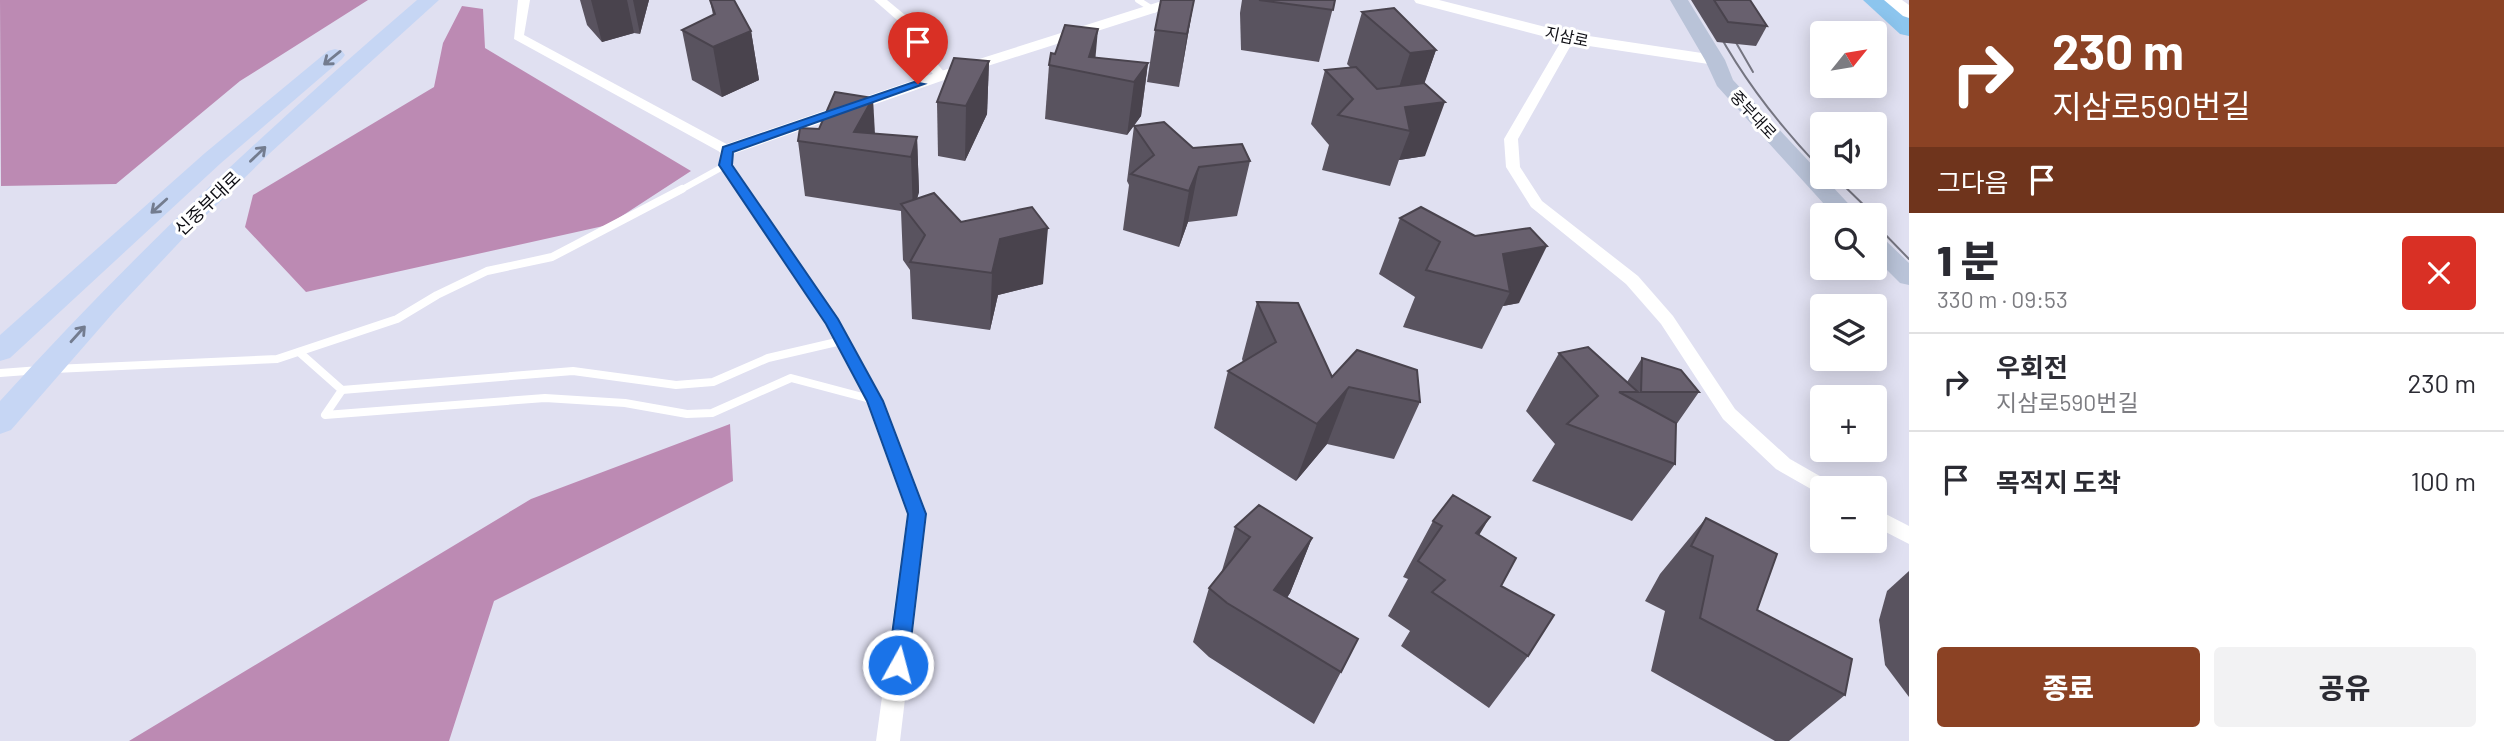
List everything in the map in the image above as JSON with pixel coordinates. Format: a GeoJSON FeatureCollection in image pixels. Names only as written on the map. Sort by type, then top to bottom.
{"type":"FeatureCollection","features":[{"type":"Feature","properties":{"kind":"highway","name":"신중부대로"},"geometry":{"type":"LineString","coordinates":[[0,351],[213,158],[405,0]]}},
{"type":"Feature","properties":{"kind":"highway","name":"신중부대로"},"geometry":{"type":"LineString","coordinates":[[0,422],[104,305],[313,100],[429,0]]}},
{"type":"Feature","properties":{"kind":"main road","name":"중부대로"},"geometry":{"type":"LineString","coordinates":[[1679,0],[1715,60],[1724,82],[1836,203]]}},
{"type":"Feature","properties":{"kind":"main road"},"geometry":{"type":"LineString","coordinates":[[1892,0],[1909,13]]}},
{"type":"Feature","properties":{"kind":"main road"},"geometry":{"type":"LineString","coordinates":[[1887,256],[1909,277]]}},
{"type":"Feature","properties":{"kind":"street"},"geometry":{"type":"LineString","coordinates":[[524,0],[518,36],[727,157],[832,322],[875,401],[917,514],[888,741]]}},
{"type":"Feature","properties":{"kind":"street"},"geometry":{"type":"LineString","coordinates":[[880,0],[918,32],[918,49],[942,76]]}},
{"type":"Feature","properties":{"kind":"street"},"geometry":{"type":"LineString","coordinates":[[727,157],[942,76],[1180,0]]}},
{"type":"Feature","properties":{"kind":"street","name":"지삼로"},"geometry":{"type":"LineString","coordinates":[[1420,0],[1569,38],[1715,60]]}},
{"type":"Feature","properties":{"kind":"street"},"geometry":{"type":"LineString","coordinates":[[1569,38],[1511,139],[1513,167],[1536,204],[1632,280],[1667,320],[1729,414],[1783,464],[1810,479]]}},
{"type":"Feature","properties":{"kind":"street"},"geometry":{"type":"LineString","coordinates":[[1887,523],[1909,536]]}},
{"type":"Feature","properties":{"kind":"lane"},"geometry":{"type":"LineString","coordinates":[[1138,0],[1154,10]]}},
{"type":"Feature","properties":{"kind":"lane"},"geometry":{"type":"LineString","coordinates":[[0,373],[144,363],[277,359],[397,319],[437,295],[487,271],[552,257],[727,157]]}},
{"type":"Feature","properties":{"kind":"lane"},"geometry":{"type":"LineString","coordinates":[[299,352],[342,390],[573,372],[676,385],[713,382],[768,358],[841,341]]}},
{"type":"Feature","properties":{"kind":"lane"},"geometry":{"type":"LineString","coordinates":[[342,390],[325,415],[545,398],[625,403],[687,414],[712,413],[791,378],[875,401]]}},
{"type":"Feature","properties":{"kind":"shaded area"},"geometry":{"type":"Polygon","coordinates":[[[0,0],[368,0],[240,81],[116,184],[1,186],[0,0]]]}},
{"type":"Feature","properties":{"kind":"shaded area"},"geometry":{"type":"Polygon","coordinates":[[[462,6],[483,9],[485,48],[691,171],[608,225],[306,292],[245,227],[253,195],[434,87],[443,43],[462,6]]]}},
{"type":"Feature","properties":{"kind":"shaded area"},"geometry":{"type":"Polygon","coordinates":[[[730,424],[733,481],[494,601],[449,741],[129,741],[531,499],[730,424]]]}},
{"type":"Feature","properties":{"kind":"building"},"geometry":{"type":"Polygon","coordinates":[[[710,0],[734,0],[751,31],[713,47],[682,30],[715,14],[710,0]]]}},
{"type":"Feature","properties":{"kind":"building"},"geometry":{"type":"Polygon","coordinates":[[[1161,0],[1194,0],[1187,34],[1155,30],[1161,0]]]}},
{"type":"Feature","properties":{"kind":"building"},"geometry":{"type":"Polygon","coordinates":[[[1259,0],[1335,0],[1333,10],[1259,0]]]}},
{"type":"Feature","properties":{"kind":"building"},"geometry":{"type":"Polygon","coordinates":[[[1714,0],[1750,0],[1767,26],[1728,22],[1714,0]]]}},
{"type":"Feature","properties":{"kind":"building"},"geometry":{"type":"Polygon","coordinates":[[[1394,8],[1436,50],[1410,53],[1362,12],[1394,8]]]}},
{"type":"Feature","properties":{"kind":"building"},"geometry":{"type":"Polygon","coordinates":[[[1065,25],[1098,29],[1089,57],[1148,63],[1134,82],[1049,65],[1051,53],[1055,54],[1065,25]]]}},
{"type":"Feature","properties":{"kind":"building"},"geometry":{"type":"Polygon","coordinates":[[[954,58],[989,61],[966,106],[937,102],[954,58]]]}},
{"type":"Feature","properties":{"kind":"building"},"geometry":{"type":"Polygon","coordinates":[[[1356,67],[1377,89],[1424,83],[1445,102],[1405,107],[1410,131],[1338,115],[1353,99],[1325,70],[1356,67]]]}},
{"type":"Feature","properties":{"kind":"building"},"geometry":{"type":"Polygon","coordinates":[[[835,92],[873,98],[854,132],[917,137],[911,157],[798,141],[800,128],[819,129],[835,92]]]}},
{"type":"Feature","properties":{"kind":"building"},"geometry":{"type":"Polygon","coordinates":[[[1164,122],[1193,148],[1242,144],[1250,161],[1199,167],[1189,191],[1131,174],[1154,155],[1134,126],[1164,122]]]}},
{"type":"Feature","properties":{"kind":"building"},"geometry":{"type":"Polygon","coordinates":[[[934,193],[961,222],[1032,207],[1048,228],[1000,239],[992,273],[910,262],[925,235],[901,204],[934,193]]]}},
{"type":"Feature","properties":{"kind":"building"},"geometry":{"type":"Polygon","coordinates":[[[1421,207],[1475,236],[1530,228],[1547,246],[1503,254],[1510,292],[1426,270],[1440,242],[1400,218],[1421,207]]]}},
{"type":"Feature","properties":{"kind":"building"},"geometry":{"type":"Polygon","coordinates":[[[1257,302],[1298,303],[1332,377],[1357,350],[1417,370],[1420,402],[1349,387],[1317,424],[1228,371],[1276,342],[1257,302]]]}},
{"type":"Feature","properties":{"kind":"building"},"geometry":{"type":"Polygon","coordinates":[[[1588,347],[1638,392],[1619,392],[1676,423],[1675,464],[1567,424],[1598,396],[1559,353],[1588,347]]]}},
{"type":"Feature","properties":{"kind":"building"},"geometry":{"type":"Polygon","coordinates":[[[1642,358],[1681,370],[1699,392],[1641,392],[1642,358]]]}},
{"type":"Feature","properties":{"kind":"building"},"geometry":{"type":"Polygon","coordinates":[[[1453,495],[1490,517],[1476,533],[1516,558],[1501,586],[1554,615],[1528,656],[1432,592],[1445,580],[1418,561],[1442,526],[1433,521],[1453,495]]]}},
{"type":"Feature","properties":{"kind":"building"},"geometry":{"type":"Polygon","coordinates":[[[1259,505],[1312,538],[1274,590],[1358,639],[1341,672],[1227,603],[1209,588],[1250,537],[1235,527],[1259,505]]]}},
{"type":"Feature","properties":{"kind":"building"},"geometry":{"type":"Polygon","coordinates":[[[1706,518],[1777,554],[1757,610],[1852,659],[1845,695],[1700,618],[1713,556],[1691,546],[1706,518]]]}},
{"type":"Feature","properties":{"kind":"waterway"},"geometry":{"type":"LineString","coordinates":[[1876,0],[1909,28]]}},
{"type":"Feature","properties":{"kind":"tram line"},"geometry":{"type":"LineString","coordinates":[[1702,0],[1713,24],[1754,90],[1810,157]]}},
{"type":"Feature","properties":{"kind":"tram line"},"geometry":{"type":"LineString","coordinates":[[1727,27],[1753,72]]}},
{"type":"Feature","properties":{"kind":"tram line"},"geometry":{"type":"LineString","coordinates":[[1847,189],[1862,203]]}},
{"type":"Feature","properties":{"kind":"tram line"},"geometry":{"type":"LineString","coordinates":[[1887,236],[1909,259]]}},
{"type":"Feature","properties":{"kind":"route"},"geometry":{"type":"LineString","coordinates":[[898,665],[917,514],[875,401],[832,322],[726,165],[727,150],[918,84]]}}]}
